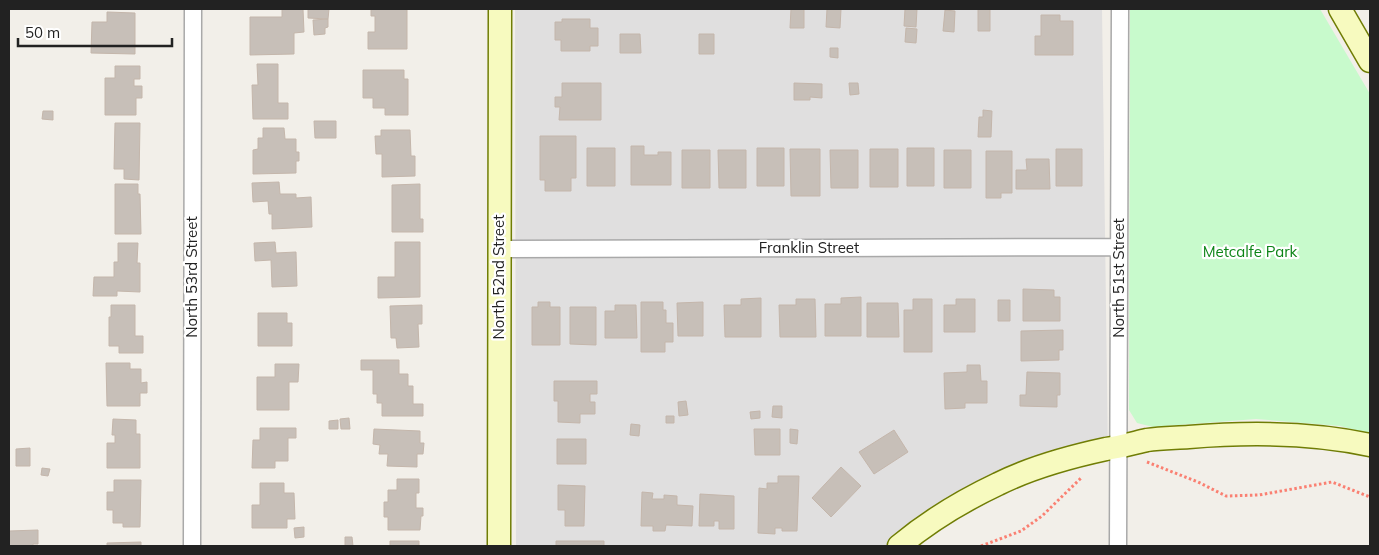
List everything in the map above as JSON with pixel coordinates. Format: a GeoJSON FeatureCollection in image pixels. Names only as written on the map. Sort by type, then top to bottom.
{"type":"FeatureCollection","features":[{"type":"Feature","properties":{"kind":"street","name":"North 53rd Street"},"geometry":{"type":"LineString","coordinates":[[192,546],[193,9]]}},
{"type":"Feature","properties":{"kind":"street","name":"North 52nd Street"},"geometry":{"type":"LineString","coordinates":[[499,546],[500,9]]}},
{"type":"Feature","properties":{"kind":"street","name":"North 51st Street"},"geometry":{"type":"LineString","coordinates":[[1118,546],[1120,9]]}},
{"type":"Feature","properties":{"kind":"street"},"geometry":{"type":"LineString","coordinates":[[1340,9],[1370,62]]}},
{"type":"Feature","properties":{"kind":"street","name":"Franklin Street"},"geometry":{"type":"LineString","coordinates":[[500,249],[1119,247]]}},
{"type":"Feature","properties":{"kind":"street"},"geometry":{"type":"LineString","coordinates":[[899,546],[921,528],[960,503],[999,483],[1034,469],[1076,456],[1118,457],[1147,440],[1228,434],[1323,436],[1370,445]]}},
{"type":"Feature","properties":{"kind":"path"},"geometry":{"type":"LineString","coordinates":[[1118,457],[1140,460],[1172,470],[1226,496],[1260,495],[1332,482],[1370,497]]}},
{"type":"Feature","properties":{"kind":"path"},"geometry":{"type":"LineString","coordinates":[[981,546],[1020,531],[1042,516],[1080,479],[1087,476]]}},
{"type":"Feature","properties":{"kind":"shaded area"},"geometry":{"type":"Polygon","coordinates":[[[515,9],[1102,9],[1108,456],[988,494],[916,546],[516,546],[515,9]]]}},
{"type":"Feature","properties":{"kind":"green space","name":"Metcalfe Park"},"geometry":{"type":"Polygon","coordinates":[[[1130,9],[1320,9],[1370,94],[1370,434],[1340,426],[1256,419],[1153,427],[1137,423],[1129,410],[1130,9]]]}},
{"type":"Feature","properties":{"kind":"building"},"geometry":{"type":"Polygon","coordinates":[[[282,9],[303,9],[304,32],[294,33],[294,54],[250,55],[250,17],[282,17],[282,9]]]}},
{"type":"Feature","properties":{"kind":"building"},"geometry":{"type":"Polygon","coordinates":[[[308,9],[329,9],[328,19],[308,18],[308,9]]]}},
{"type":"Feature","properties":{"kind":"building"},"geometry":{"type":"Polygon","coordinates":[[[371,9],[407,9],[407,49],[368,49],[368,32],[375,32],[375,16],[371,16],[371,9]]]}},
{"type":"Feature","properties":{"kind":"building"},"geometry":{"type":"Polygon","coordinates":[[[791,9],[804,9],[804,28],[790,28],[791,9]]]}},
{"type":"Feature","properties":{"kind":"building"},"geometry":{"type":"Polygon","coordinates":[[[827,9],[841,9],[840,28],[826,27],[827,9]]]}},
{"type":"Feature","properties":{"kind":"building"},"geometry":{"type":"Polygon","coordinates":[[[905,9],[917,9],[916,27],[904,26],[905,9]]]}},
{"type":"Feature","properties":{"kind":"building"},"geometry":{"type":"Polygon","coordinates":[[[978,9],[990,9],[990,31],[978,31],[978,9]]]}},
{"type":"Feature","properties":{"kind":"building"},"geometry":{"type":"Polygon","coordinates":[[[945,10],[955,11],[954,32],[943,31],[945,10]]]}},
{"type":"Feature","properties":{"kind":"building"},"geometry":{"type":"Polygon","coordinates":[[[107,12],[135,13],[135,54],[91,53],[92,22],[107,22],[107,12]]]}},
{"type":"Feature","properties":{"kind":"building"},"geometry":{"type":"Polygon","coordinates":[[[1041,15],[1060,15],[1060,21],[1073,21],[1073,55],[1035,55],[1035,36],[1041,36],[1041,15]]]}},
{"type":"Feature","properties":{"kind":"building"},"geometry":{"type":"Polygon","coordinates":[[[328,19],[328,27],[325,28],[325,34],[314,35],[313,20],[328,19]]]}},
{"type":"Feature","properties":{"kind":"building"},"geometry":{"type":"Polygon","coordinates":[[[562,19],[590,19],[590,28],[598,28],[598,46],[590,46],[590,51],[561,51],[561,40],[555,40],[555,22],[562,22],[562,19]]]}},
{"type":"Feature","properties":{"kind":"building"},"geometry":{"type":"Polygon","coordinates":[[[906,28],[917,29],[916,43],[905,42],[906,28]]]}},
{"type":"Feature","properties":{"kind":"building"},"geometry":{"type":"Polygon","coordinates":[[[620,34],[640,34],[641,53],[620,53],[620,34]]]}},
{"type":"Feature","properties":{"kind":"building"},"geometry":{"type":"Polygon","coordinates":[[[699,34],[714,34],[714,54],[699,54],[699,34]]]}},
{"type":"Feature","properties":{"kind":"building"},"geometry":{"type":"Polygon","coordinates":[[[830,48],[838,48],[838,58],[830,57],[830,48]]]}},
{"type":"Feature","properties":{"kind":"building"},"geometry":{"type":"Polygon","coordinates":[[[257,64],[278,64],[278,103],[288,103],[288,119],[253,119],[252,85],[258,85],[257,64]]]}},
{"type":"Feature","properties":{"kind":"building"},"geometry":{"type":"Polygon","coordinates":[[[115,66],[140,66],[140,79],[134,79],[134,86],[142,86],[142,98],[136,98],[136,115],[105,115],[105,78],[115,78],[115,66]]]}},
{"type":"Feature","properties":{"kind":"building"},"geometry":{"type":"Polygon","coordinates":[[[363,70],[404,70],[404,79],[408,79],[408,115],[385,115],[385,108],[373,108],[373,98],[363,98],[363,70]]]}},
{"type":"Feature","properties":{"kind":"building"},"geometry":{"type":"Polygon","coordinates":[[[562,83],[601,83],[601,120],[559,120],[560,107],[555,107],[555,97],[562,97],[562,83]]]}},
{"type":"Feature","properties":{"kind":"building"},"geometry":{"type":"Polygon","coordinates":[[[794,83],[822,84],[822,98],[810,97],[810,100],[794,100],[794,83]]]}},
{"type":"Feature","properties":{"kind":"building"},"geometry":{"type":"Polygon","coordinates":[[[849,83],[858,83],[859,94],[850,95],[849,83]]]}},
{"type":"Feature","properties":{"kind":"building"},"geometry":{"type":"Polygon","coordinates":[[[983,110],[992,111],[991,137],[978,137],[979,117],[983,117],[983,110]]]}},
{"type":"Feature","properties":{"kind":"building"},"geometry":{"type":"Polygon","coordinates":[[[43,111],[53,111],[53,120],[42,119],[43,111]]]}},
{"type":"Feature","properties":{"kind":"building"},"geometry":{"type":"Polygon","coordinates":[[[314,121],[336,121],[336,138],[315,138],[314,121]]]}},
{"type":"Feature","properties":{"kind":"building"},"geometry":{"type":"Polygon","coordinates":[[[115,123],[140,123],[139,180],[124,179],[124,169],[114,169],[115,123]]]}},
{"type":"Feature","properties":{"kind":"building"},"geometry":{"type":"Polygon","coordinates":[[[263,128],[284,128],[285,139],[296,139],[296,152],[299,152],[299,161],[296,161],[296,173],[253,174],[253,150],[258,149],[258,138],[263,138],[263,128]]]}},
{"type":"Feature","properties":{"kind":"building"},"geometry":{"type":"Polygon","coordinates":[[[381,130],[410,130],[411,156],[415,156],[415,176],[382,177],[382,154],[376,154],[375,136],[381,136],[381,130]]]}},
{"type":"Feature","properties":{"kind":"building"},"geometry":{"type":"Polygon","coordinates":[[[540,136],[576,136],[576,178],[571,178],[571,191],[545,191],[545,180],[540,180],[540,136]]]}},
{"type":"Feature","properties":{"kind":"building"},"geometry":{"type":"Polygon","coordinates":[[[631,146],[644,146],[644,155],[658,155],[658,152],[671,152],[671,185],[631,185],[631,146]]]}},
{"type":"Feature","properties":{"kind":"building"},"geometry":{"type":"Polygon","coordinates":[[[587,148],[615,148],[615,186],[587,186],[587,148]]]}},
{"type":"Feature","properties":{"kind":"building"},"geometry":{"type":"Polygon","coordinates":[[[757,148],[784,148],[784,186],[757,186],[757,148]]]}},
{"type":"Feature","properties":{"kind":"building"},"geometry":{"type":"Polygon","coordinates":[[[907,148],[934,148],[934,186],[907,186],[907,148]]]}},
{"type":"Feature","properties":{"kind":"building"},"geometry":{"type":"Polygon","coordinates":[[[790,149],[820,149],[820,196],[791,196],[790,149]]]}},
{"type":"Feature","properties":{"kind":"building"},"geometry":{"type":"Polygon","coordinates":[[[870,149],[898,149],[898,187],[870,187],[870,149]]]}},
{"type":"Feature","properties":{"kind":"building"},"geometry":{"type":"Polygon","coordinates":[[[1056,149],[1082,149],[1082,186],[1056,186],[1056,149]]]}},
{"type":"Feature","properties":{"kind":"building"},"geometry":{"type":"Polygon","coordinates":[[[682,150],[710,150],[710,188],[682,188],[682,150]]]}},
{"type":"Feature","properties":{"kind":"building"},"geometry":{"type":"Polygon","coordinates":[[[718,150],[746,150],[746,188],[719,188],[718,150]]]}},
{"type":"Feature","properties":{"kind":"building"},"geometry":{"type":"Polygon","coordinates":[[[830,150],[858,150],[858,188],[831,188],[830,150]]]}},
{"type":"Feature","properties":{"kind":"building"},"geometry":{"type":"Polygon","coordinates":[[[944,150],[971,150],[971,188],[944,188],[944,150]]]}},
{"type":"Feature","properties":{"kind":"building"},"geometry":{"type":"Polygon","coordinates":[[[986,151],[1012,151],[1012,193],[1001,193],[1001,198],[986,198],[986,151]]]}},
{"type":"Feature","properties":{"kind":"building"},"geometry":{"type":"Polygon","coordinates":[[[1026,159],[1049,159],[1050,189],[1016,189],[1016,170],[1027,170],[1026,159]]]}},
{"type":"Feature","properties":{"kind":"building"},"geometry":{"type":"Polygon","coordinates":[[[279,182],[280,194],[296,194],[296,198],[311,197],[312,227],[272,229],[272,214],[269,214],[268,201],[253,202],[252,183],[279,182]]]}},
{"type":"Feature","properties":{"kind":"building"},"geometry":{"type":"Polygon","coordinates":[[[115,184],[138,184],[141,234],[115,234],[115,184]]]}},
{"type":"Feature","properties":{"kind":"building"},"geometry":{"type":"Polygon","coordinates":[[[420,184],[420,219],[423,219],[423,232],[392,232],[392,185],[420,184]]]}},
{"type":"Feature","properties":{"kind":"building"},"geometry":{"type":"Polygon","coordinates":[[[275,242],[276,253],[296,252],[297,286],[272,287],[271,260],[255,261],[254,243],[275,242]]]}},
{"type":"Feature","properties":{"kind":"building"},"geometry":{"type":"Polygon","coordinates":[[[395,242],[420,242],[420,297],[378,298],[378,277],[395,277],[395,242]]]}},
{"type":"Feature","properties":{"kind":"building"},"geometry":{"type":"Polygon","coordinates":[[[118,243],[138,243],[137,263],[140,263],[140,292],[117,291],[117,296],[93,296],[94,277],[114,277],[114,262],[118,262],[118,243]]]}},
{"type":"Feature","properties":{"kind":"building"},"geometry":{"type":"Polygon","coordinates":[[[1023,289],[1054,290],[1054,297],[1060,297],[1060,321],[1023,321],[1023,289]]]}},
{"type":"Feature","properties":{"kind":"building"},"geometry":{"type":"Polygon","coordinates":[[[861,297],[861,336],[825,336],[825,304],[841,304],[841,298],[861,297]]]}},
{"type":"Feature","properties":{"kind":"building"},"geometry":{"type":"Polygon","coordinates":[[[761,298],[761,337],[725,337],[724,305],[741,305],[741,299],[761,298]]]}},
{"type":"Feature","properties":{"kind":"building"},"geometry":{"type":"Polygon","coordinates":[[[796,299],[815,299],[816,337],[780,337],[779,305],[796,305],[796,299]]]}},
{"type":"Feature","properties":{"kind":"building"},"geometry":{"type":"Polygon","coordinates":[[[913,299],[932,299],[932,352],[904,352],[904,310],[913,310],[913,299]]]}},
{"type":"Feature","properties":{"kind":"building"},"geometry":{"type":"Polygon","coordinates":[[[956,299],[975,299],[975,332],[944,332],[944,305],[956,305],[956,299]]]}},
{"type":"Feature","properties":{"kind":"building"},"geometry":{"type":"Polygon","coordinates":[[[998,300],[1010,300],[1010,321],[998,321],[998,300]]]}},
{"type":"Feature","properties":{"kind":"building"},"geometry":{"type":"Polygon","coordinates":[[[538,302],[550,302],[550,307],[560,307],[560,345],[532,345],[532,307],[538,307],[538,302]]]}},
{"type":"Feature","properties":{"kind":"building"},"geometry":{"type":"Polygon","coordinates":[[[641,302],[663,302],[663,310],[666,310],[666,323],[673,323],[673,342],[665,342],[665,352],[641,352],[641,302]]]}},
{"type":"Feature","properties":{"kind":"building"},"geometry":{"type":"Polygon","coordinates":[[[703,302],[703,336],[678,336],[677,303],[703,302]]]}},
{"type":"Feature","properties":{"kind":"building"},"geometry":{"type":"Polygon","coordinates":[[[867,303],[898,303],[899,337],[867,337],[867,303]]]}},
{"type":"Feature","properties":{"kind":"building"},"geometry":{"type":"Polygon","coordinates":[[[111,305],[135,305],[135,336],[143,336],[143,353],[119,353],[119,346],[109,346],[111,305]]]}},
{"type":"Feature","properties":{"kind":"building"},"geometry":{"type":"Polygon","coordinates":[[[422,305],[422,324],[418,324],[419,347],[397,348],[396,338],[391,338],[390,306],[422,305]]]}},
{"type":"Feature","properties":{"kind":"building"},"geometry":{"type":"Polygon","coordinates":[[[615,305],[636,305],[637,338],[605,338],[605,311],[615,311],[615,305]]]}},
{"type":"Feature","properties":{"kind":"building"},"geometry":{"type":"Polygon","coordinates":[[[570,307],[596,307],[596,345],[570,344],[570,307]]]}},
{"type":"Feature","properties":{"kind":"building"},"geometry":{"type":"Polygon","coordinates":[[[258,313],[287,313],[287,323],[292,323],[292,346],[258,346],[258,313]]]}},
{"type":"Feature","properties":{"kind":"building"},"geometry":{"type":"Polygon","coordinates":[[[1063,330],[1063,350],[1059,350],[1059,360],[1021,361],[1021,331],[1063,330]]]}},
{"type":"Feature","properties":{"kind":"building"},"geometry":{"type":"Polygon","coordinates":[[[361,360],[399,360],[399,374],[408,374],[408,386],[413,386],[413,404],[423,404],[423,416],[382,416],[382,403],[377,403],[377,394],[373,394],[373,370],[361,370],[361,360]]]}},
{"type":"Feature","properties":{"kind":"building"},"geometry":{"type":"Polygon","coordinates":[[[106,363],[130,363],[130,369],[141,369],[141,383],[147,382],[147,393],[140,393],[140,406],[107,406],[106,363]]]}},
{"type":"Feature","properties":{"kind":"building"},"geometry":{"type":"Polygon","coordinates":[[[275,364],[299,364],[298,382],[289,382],[289,410],[257,410],[257,377],[275,377],[275,364]]]}},
{"type":"Feature","properties":{"kind":"building"},"geometry":{"type":"Polygon","coordinates":[[[967,365],[980,365],[981,381],[987,381],[987,403],[965,403],[965,408],[945,409],[944,373],[967,372],[967,365]]]}},
{"type":"Feature","properties":{"kind":"building"},"geometry":{"type":"Polygon","coordinates":[[[1027,372],[1060,373],[1060,395],[1057,395],[1057,407],[1020,406],[1020,395],[1026,395],[1027,372]]]}},
{"type":"Feature","properties":{"kind":"building"},"geometry":{"type":"Polygon","coordinates":[[[554,381],[597,381],[597,394],[590,394],[590,402],[595,402],[595,414],[580,414],[580,423],[558,422],[558,401],[554,401],[554,381]]]}},
{"type":"Feature","properties":{"kind":"building"},"geometry":{"type":"Polygon","coordinates":[[[686,401],[688,415],[679,416],[678,402],[686,401]]]}},
{"type":"Feature","properties":{"kind":"building"},"geometry":{"type":"Polygon","coordinates":[[[773,406],[782,406],[782,418],[772,417],[773,406]]]}},
{"type":"Feature","properties":{"kind":"building"},"geometry":{"type":"Polygon","coordinates":[[[760,411],[760,418],[751,419],[750,412],[760,411]]]}},
{"type":"Feature","properties":{"kind":"building"},"geometry":{"type":"Polygon","coordinates":[[[666,416],[674,416],[674,423],[666,423],[666,416]]]}},
{"type":"Feature","properties":{"kind":"building"},"geometry":{"type":"Polygon","coordinates":[[[349,418],[350,429],[341,429],[340,419],[349,418]]]}},
{"type":"Feature","properties":{"kind":"building"},"geometry":{"type":"Polygon","coordinates":[[[113,419],[136,420],[136,434],[140,434],[140,468],[107,468],[107,443],[115,443],[115,435],[112,435],[113,419]]]}},
{"type":"Feature","properties":{"kind":"building"},"geometry":{"type":"Polygon","coordinates":[[[338,420],[338,429],[329,429],[329,421],[338,420]]]}},
{"type":"Feature","properties":{"kind":"building"},"geometry":{"type":"Polygon","coordinates":[[[631,424],[640,425],[639,436],[630,435],[631,424]]]}},
{"type":"Feature","properties":{"kind":"building"},"geometry":{"type":"Polygon","coordinates":[[[260,428],[296,428],[296,438],[288,438],[288,461],[275,461],[275,468],[252,468],[253,440],[260,440],[260,428]]]}},
{"type":"Feature","properties":{"kind":"building"},"geometry":{"type":"Polygon","coordinates":[[[374,429],[420,431],[420,443],[424,443],[423,454],[417,454],[417,467],[387,466],[388,454],[379,454],[380,445],[373,444],[374,429]]]}},
{"type":"Feature","properties":{"kind":"building"},"geometry":{"type":"Polygon","coordinates":[[[754,429],[780,429],[780,455],[755,455],[754,429]]]}},
{"type":"Feature","properties":{"kind":"building"},"geometry":{"type":"Polygon","coordinates":[[[790,429],[798,430],[797,444],[790,443],[790,429]]]}},
{"type":"Feature","properties":{"kind":"building"},"geometry":{"type":"Polygon","coordinates":[[[894,430],[908,452],[874,474],[859,452],[894,430]]]}},
{"type":"Feature","properties":{"kind":"building"},"geometry":{"type":"Polygon","coordinates":[[[557,439],[586,439],[586,464],[557,464],[557,439]]]}},
{"type":"Feature","properties":{"kind":"building"},"geometry":{"type":"Polygon","coordinates":[[[30,448],[30,466],[16,466],[16,449],[30,448]]]}},
{"type":"Feature","properties":{"kind":"building"},"geometry":{"type":"Polygon","coordinates":[[[841,467],[861,486],[831,517],[812,498],[841,467]]]}},
{"type":"Feature","properties":{"kind":"building"},"geometry":{"type":"Polygon","coordinates":[[[42,468],[50,469],[48,476],[41,475],[42,468]]]}},
{"type":"Feature","properties":{"kind":"building"},"geometry":{"type":"Polygon","coordinates":[[[778,476],[799,476],[797,531],[782,531],[782,528],[775,528],[775,534],[758,533],[759,488],[767,489],[767,483],[778,483],[778,476]]]}},
{"type":"Feature","properties":{"kind":"building"},"geometry":{"type":"Polygon","coordinates":[[[397,479],[419,479],[419,493],[416,493],[416,508],[423,508],[420,530],[388,530],[388,517],[384,517],[384,502],[388,502],[388,490],[397,490],[397,479]]]}},
{"type":"Feature","properties":{"kind":"building"},"geometry":{"type":"Polygon","coordinates":[[[114,480],[141,480],[140,527],[123,527],[123,523],[113,523],[113,510],[107,510],[107,492],[114,492],[114,480]]]}},
{"type":"Feature","properties":{"kind":"building"},"geometry":{"type":"Polygon","coordinates":[[[260,483],[284,483],[284,493],[294,493],[295,519],[287,519],[287,528],[252,528],[252,505],[260,505],[260,483]]]}},
{"type":"Feature","properties":{"kind":"building"},"geometry":{"type":"Polygon","coordinates":[[[558,485],[585,486],[584,526],[565,526],[565,510],[558,510],[558,485]]]}},
{"type":"Feature","properties":{"kind":"building"},"geometry":{"type":"Polygon","coordinates":[[[642,492],[653,493],[652,499],[664,499],[664,495],[677,496],[677,505],[693,506],[692,526],[666,525],[665,531],[653,531],[653,526],[641,526],[642,492]]]}},
{"type":"Feature","properties":{"kind":"building"},"geometry":{"type":"Polygon","coordinates":[[[700,494],[734,496],[734,529],[719,529],[719,521],[714,521],[714,526],[699,526],[700,494]]]}},
{"type":"Feature","properties":{"kind":"building"},"geometry":{"type":"Polygon","coordinates":[[[304,527],[304,537],[295,538],[294,528],[304,527]]]}},
{"type":"Feature","properties":{"kind":"building"},"geometry":{"type":"Polygon","coordinates":[[[38,530],[38,544],[33,544],[33,546],[9,546],[9,531],[38,530]]]}},
{"type":"Feature","properties":{"kind":"building"},"geometry":{"type":"Polygon","coordinates":[[[345,537],[352,537],[353,546],[345,546],[345,537]]]}},
{"type":"Feature","properties":{"kind":"building"},"geometry":{"type":"Polygon","coordinates":[[[390,541],[419,541],[419,546],[390,546],[390,541]]]}},
{"type":"Feature","properties":{"kind":"building"},"geometry":{"type":"Polygon","coordinates":[[[556,541],[604,541],[604,546],[556,546],[556,541]]]}},
{"type":"Feature","properties":{"kind":"building"},"geometry":{"type":"Polygon","coordinates":[[[141,542],[141,546],[107,546],[107,543],[141,542]]]}}]}
